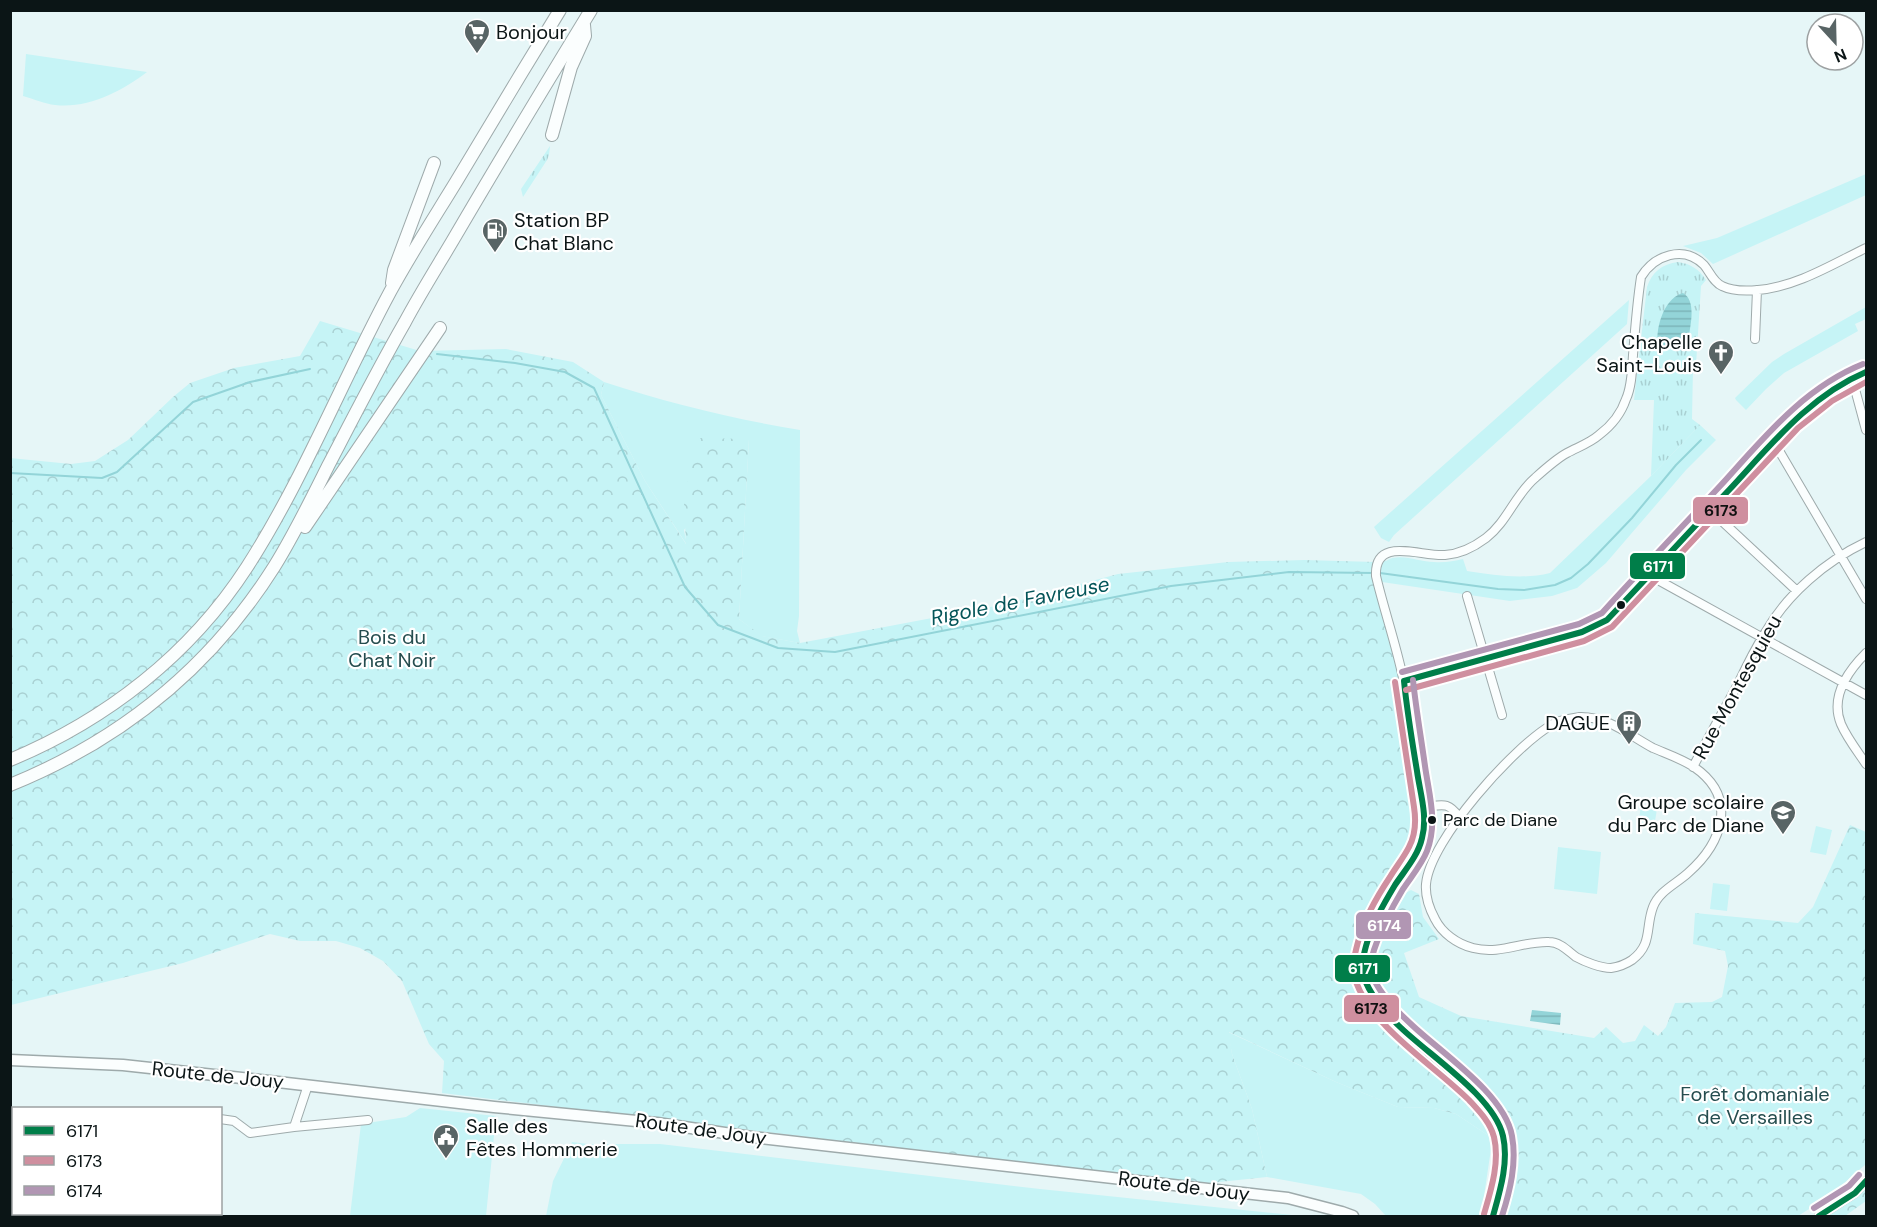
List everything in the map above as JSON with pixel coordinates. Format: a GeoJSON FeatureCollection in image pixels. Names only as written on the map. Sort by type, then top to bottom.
{"type":"FeatureCollection","features":[{"type":"Feature","properties":{"kind":"highway"},"geometry":{"type":"LineString","coordinates":[[10,760],[54,741],[112,705],[172,657],[216,609],[246,568],[286,500],[390,292],[560,10]]}},
{"type":"Feature","properties":{"kind":"highway"},"geometry":{"type":"LineString","coordinates":[[10,785],[94,744],[162,697],[199,662],[241,613],[286,547],[410,313],[495,166],[591,10]]}},
{"type":"Feature","properties":{"kind":"highway"},"geometry":{"type":"LineString","coordinates":[[552,135],[571,67],[585,36],[584,22]]}},
{"type":"Feature","properties":{"kind":"highway"},"geometry":{"type":"LineString","coordinates":[[390,292],[394,270],[434,163]]}},
{"type":"Feature","properties":{"kind":"highway"},"geometry":{"type":"LineString","coordinates":[[286,547],[301,534],[440,328]]}},
{"type":"Feature","properties":{"kind":"main road","name":"Route de Jouy"},"geometry":{"type":"LineString","coordinates":[[10,1060],[123,1065],[657,1123],[752,1137],[1287,1198],[1353,1216]]}},
{"type":"Feature","properties":{"kind":"street"},"geometry":{"type":"LineString","coordinates":[[1493,1216],[1504,1152],[1504,1139],[1495,1116],[1473,1093],[1405,1032],[1381,1006],[1372,994],[1362,967],[1368,934],[1377,913],[1410,862],[1422,839],[1425,825],[1425,807],[1419,784],[1404,681],[1377,569],[1386,553],[1395,550],[1444,555],[1470,549],[1494,531],[1519,495],[1537,476],[1610,426],[1619,414],[1629,391],[1641,278],[1652,263],[1671,254],[1689,257],[1703,265],[1720,285],[1728,288],[1757,290],[1792,282],[1866,248]]}},
{"type":"Feature","properties":{"kind":"street"},"geometry":{"type":"LineString","coordinates":[[1755,339],[1757,290]]}},
{"type":"Feature","properties":{"kind":"street"},"geometry":{"type":"LineString","coordinates":[[1404,681],[1598,626],[1613,614],[1807,408],[1852,378],[1866,372]]}},
{"type":"Feature","properties":{"kind":"street"},"geometry":{"type":"LineString","coordinates":[[1852,378],[1866,430]]}},
{"type":"Feature","properties":{"kind":"street"},"geometry":{"type":"LineString","coordinates":[[1774,441],[1866,598]]}},
{"type":"Feature","properties":{"kind":"street"},"geometry":{"type":"LineString","coordinates":[[1710,510],[1797,591]]}},
{"type":"Feature","properties":{"kind":"street","name":"Rue Montesquieu"},"geometry":{"type":"LineString","coordinates":[[1693,766],[1762,637],[1778,613],[1797,591],[1841,556],[1866,542]]}},
{"type":"Feature","properties":{"kind":"street"},"geometry":{"type":"LineString","coordinates":[[1649,575],[1866,695]]}},
{"type":"Feature","properties":{"kind":"street"},"geometry":{"type":"LineString","coordinates":[[1467,596],[1502,715]]}},
{"type":"Feature","properties":{"kind":"street"},"geometry":{"type":"LineString","coordinates":[[1866,653],[1844,682],[1838,698],[1838,716],[1866,765]]}},
{"type":"Feature","properties":{"kind":"street"},"geometry":{"type":"LineString","coordinates":[[1588,717],[1618,727],[1651,747],[1693,766],[1711,783],[1717,793],[1723,814],[1710,850],[1688,873],[1656,900],[1652,908],[1644,947],[1628,963],[1606,967],[1579,958],[1557,943],[1524,944],[1497,950],[1473,948],[1444,933],[1428,904],[1426,883],[1431,867],[1459,818],[1496,771],[1553,724],[1563,720],[1588,717]]}},
{"type":"Feature","properties":{"kind":"street"},"geometry":{"type":"LineString","coordinates":[[1425,807],[1445,804],[1459,818]]}},
{"type":"Feature","properties":{"kind":"street"},"geometry":{"type":"LineString","coordinates":[[294,1127],[308,1085]]}},
{"type":"Feature","properties":{"kind":"street"},"geometry":{"type":"LineString","coordinates":[[222,1119],[234,1120],[250,1133],[368,1120]]}},
{"type":"Feature","properties":{"kind":"street"},"geometry":{"type":"LineString","coordinates":[[1819,1216],[1855,1193],[1866,1181]]}},
{"type":"Feature","properties":{"kind":"green space"},"geometry":{"type":"Polygon","coordinates":[[[26,54],[147,72],[116,92],[92,101],[67,106],[51,104],[23,96],[26,54]]]}},
{"type":"Feature","properties":{"kind":"green space"},"geometry":{"type":"Polygon","coordinates":[[[550,146],[547,160],[523,197],[521,189],[550,146]]]}},
{"type":"Feature","properties":{"kind":"green space"},"geometry":{"type":"Polygon","coordinates":[[[1866,174],[1866,195],[1713,264],[1701,253],[1683,246],[1717,238],[1866,174]]]}},
{"type":"Feature","properties":{"kind":"green space"},"geometry":{"type":"Polygon","coordinates":[[[1678,262],[1694,268],[1706,280],[1701,286],[1696,365],[1693,368],[1692,419],[1700,425],[1651,476],[1654,400],[1634,400],[1647,287],[1658,270],[1678,262]]]}},
{"type":"Feature","properties":{"kind":"green space"},"geometry":{"type":"Polygon","coordinates":[[[1629,300],[1627,324],[1389,542],[1381,538],[1374,527],[1629,300]]]}},
{"type":"Feature","properties":{"kind":"green space"},"geometry":{"type":"Polygon","coordinates":[[[1866,307],[1866,319],[1855,324],[1858,331],[1784,373],[1746,410],[1736,400],[1735,398],[1772,362],[1866,307]]]}},
{"type":"Feature","properties":{"kind":"green space","name":"Bois du Chat Noir"},"geometry":{"type":"Polygon","coordinates":[[[320,321],[420,351],[506,349],[573,362],[604,382],[601,395],[645,481],[686,544],[684,505],[697,438],[749,439],[739,619],[762,636],[800,643],[1006,604],[1118,574],[1228,562],[1304,560],[1376,562],[1400,666],[1419,784],[1414,830],[1353,948],[1357,970],[1488,1121],[1489,1136],[1456,1114],[1434,1108],[1398,1107],[1336,1082],[1229,1032],[1232,1054],[1252,1109],[1267,1177],[1200,1184],[442,1093],[444,1061],[429,1044],[402,981],[383,961],[360,948],[336,941],[300,941],[270,934],[183,963],[11,1005],[10,458],[71,464],[95,461],[128,440],[190,383],[234,368],[300,356],[320,321]]]}},
{"type":"Feature","properties":{"kind":"green space"},"geometry":{"type":"Polygon","coordinates":[[[604,382],[701,410],[800,430],[797,631],[800,643],[761,636],[739,619],[749,439],[684,530],[687,545],[645,481],[601,395],[604,382]]]}},
{"type":"Feature","properties":{"kind":"green space"},"geometry":{"type":"Polygon","coordinates":[[[1700,425],[1716,440],[1686,470],[1606,563],[1577,588],[1552,596],[1510,601],[1382,582],[1380,571],[1383,560],[1397,557],[1428,562],[1463,559],[1467,571],[1498,575],[1529,576],[1550,573],[1651,476],[1700,425]]]}},
{"type":"Feature","properties":{"kind":"green space"},"geometry":{"type":"Polygon","coordinates":[[[1641,806],[1657,809],[1654,827],[1638,825],[1641,806]]]}},
{"type":"Feature","properties":{"kind":"green space","name":"Forêt domaniale de Versailles"},"geometry":{"type":"Polygon","coordinates":[[[1850,825],[1866,832],[1866,1164],[1828,1197],[1798,1216],[1502,1216],[1513,1160],[1514,1148],[1510,1126],[1451,1067],[1381,990],[1371,964],[1375,935],[1393,900],[1411,890],[1419,894],[1423,917],[1439,939],[1404,953],[1419,997],[1461,1016],[1594,1038],[1606,1027],[1623,1043],[1635,1041],[1644,1025],[1658,1036],[1666,1027],[1675,1003],[1712,1002],[1722,997],[1728,966],[1725,951],[1693,944],[1695,913],[1798,923],[1813,907],[1850,825]]]}},
{"type":"Feature","properties":{"kind":"green space"},"geometry":{"type":"Polygon","coordinates":[[[1816,826],[1832,830],[1826,855],[1810,852],[1816,826]]]}},
{"type":"Feature","properties":{"kind":"green space"},"geometry":{"type":"Polygon","coordinates":[[[1558,847],[1601,852],[1597,894],[1554,889],[1558,847]]]}},
{"type":"Feature","properties":{"kind":"green space"},"geometry":{"type":"Polygon","coordinates":[[[1713,883],[1730,885],[1727,911],[1710,909],[1713,883]]]}},
{"type":"Feature","properties":{"kind":"green space"},"geometry":{"type":"Polygon","coordinates":[[[1228,1032],[1336,1082],[1398,1107],[1434,1108],[1456,1114],[1489,1136],[1491,1149],[1481,1216],[1386,1216],[1361,1194],[1267,1177],[1252,1109],[1232,1054],[1228,1032]]]}},
{"type":"Feature","properties":{"kind":"green space"},"geometry":{"type":"Polygon","coordinates":[[[420,1108],[496,1116],[486,1216],[350,1216],[361,1124],[406,1117],[420,1108]]]}},
{"type":"Feature","properties":{"kind":"green space"},"geometry":{"type":"Polygon","coordinates":[[[572,1142],[660,1144],[1040,1189],[1302,1216],[546,1216],[553,1181],[572,1142]]]}},
{"type":"Feature","properties":{"kind":"green space"},"geometry":{"type":"Polygon","coordinates":[[[1866,1187],[1866,1201],[1845,1216],[1829,1216],[1866,1187]]]}},
{"type":"Feature","properties":{"kind":"shaded area"},"geometry":{"type":"Polygon","coordinates":[[[1683,293],[1688,297],[1691,309],[1688,343],[1658,347],[1658,331],[1662,315],[1671,301],[1683,293]]]}},
{"type":"Feature","properties":{"kind":"shaded area"},"geometry":{"type":"Polygon","coordinates":[[[1532,1010],[1561,1013],[1560,1025],[1530,1021],[1532,1010]]]}},
{"type":"Feature","properties":{"kind":"waterway","name":"Rigole de Favreuse"},"geometry":{"type":"LineString","coordinates":[[437,354],[515,363],[565,372],[594,388],[685,587],[718,625],[778,648],[835,652],[1171,586],[1289,572],[1375,573]]}},
{"type":"Feature","properties":{"kind":"waterway","name":"Rigole de Favreuse"},"geometry":{"type":"LineString","coordinates":[[10,473],[102,478],[117,472],[193,402],[250,382],[310,369]]}},
{"type":"Feature","properties":{"kind":"waterway","name":"Rigole de Favreuse"},"geometry":{"type":"LineString","coordinates":[[1380,573],[1498,589],[1524,590],[1555,585],[1571,578],[1588,564],[1701,440]]}},
{"type":"Feature","properties":{"kind":"transit line","name":"6174"},"geometry":{"type":"LineString","coordinates":[[1402,672],[1579,624],[1602,613],[1785,416],[1821,387],[1863,364]]}},
{"type":"Feature","properties":{"kind":"transit line","name":"6171"},"geometry":{"type":"LineString","coordinates":[[1404,681],[1582,632],[1607,620],[1775,440],[1808,408],[1845,382],[1866,372]]}},
{"type":"Feature","properties":{"kind":"transit line","name":"6173"},"geometry":{"type":"LineString","coordinates":[[1406,690],[1584,641],[1612,627],[1798,428],[1832,401],[1866,382]]}},
{"type":"Feature","properties":{"kind":"transit line","name":"6174"},"geometry":{"type":"LineString","coordinates":[[1413,680],[1432,808],[1432,830],[1425,856],[1403,889],[1383,926],[1373,954],[1371,970],[1376,984],[1390,1003],[1486,1091],[1498,1105],[1507,1121],[1512,1136],[1513,1167],[1502,1216]]}},
{"type":"Feature","properties":{"kind":"transit line","name":"6171"},"geometry":{"type":"LineString","coordinates":[[1404,681],[1423,804],[1424,830],[1418,851],[1395,885],[1371,930],[1363,958],[1363,973],[1378,1003],[1410,1036],[1458,1076],[1487,1106],[1497,1121],[1503,1136],[1505,1156],[1503,1176],[1493,1216]]}},
{"type":"Feature","properties":{"kind":"transit line","name":"6173"},"geometry":{"type":"LineString","coordinates":[[1395,682],[1415,812],[1414,832],[1407,851],[1367,917],[1355,953],[1354,972],[1364,999],[1390,1031],[1469,1100],[1490,1126],[1496,1156],[1492,1186],[1484,1214]]}},
{"type":"Feature","properties":{"kind":"transit line","name":"6174"},"geometry":{"type":"LineString","coordinates":[[1814,1208],[1849,1186],[1859,1175]]}},
{"type":"Feature","properties":{"kind":"transit line","name":"6171"},"geometry":{"type":"LineString","coordinates":[[1819,1216],[1855,1193],[1866,1181]]}},
{"type":"Feature","properties":{"kind":"place","name":"Bonjour"},"geometry":{"type":"Point","coordinates":[477,55]}},
{"type":"Feature","properties":{"kind":"place","name":"Station BP Chat Blanc"},"geometry":{"type":"Point","coordinates":[495,254]}},
{"type":"Feature","properties":{"kind":"place","name":"Chapelle Saint-Louis"},"geometry":{"type":"Point","coordinates":[1721,376]}},
{"type":"Feature","properties":{"kind":"place","name":"DAGUE"},"geometry":{"type":"Point","coordinates":[1629,746]}},
{"type":"Feature","properties":{"kind":"place","name":"Parc de Diane"},"geometry":{"type":"Point","coordinates":[1432,820]}},
{"type":"Feature","properties":{"kind":"place","name":"Groupe scolaire du Parc de Diane"},"geometry":{"type":"Point","coordinates":[1783,836]}},
{"type":"Feature","properties":{"kind":"place","name":"Salle des Fêtes Hommerie"},"geometry":{"type":"Point","coordinates":[446,1160]}}]}
